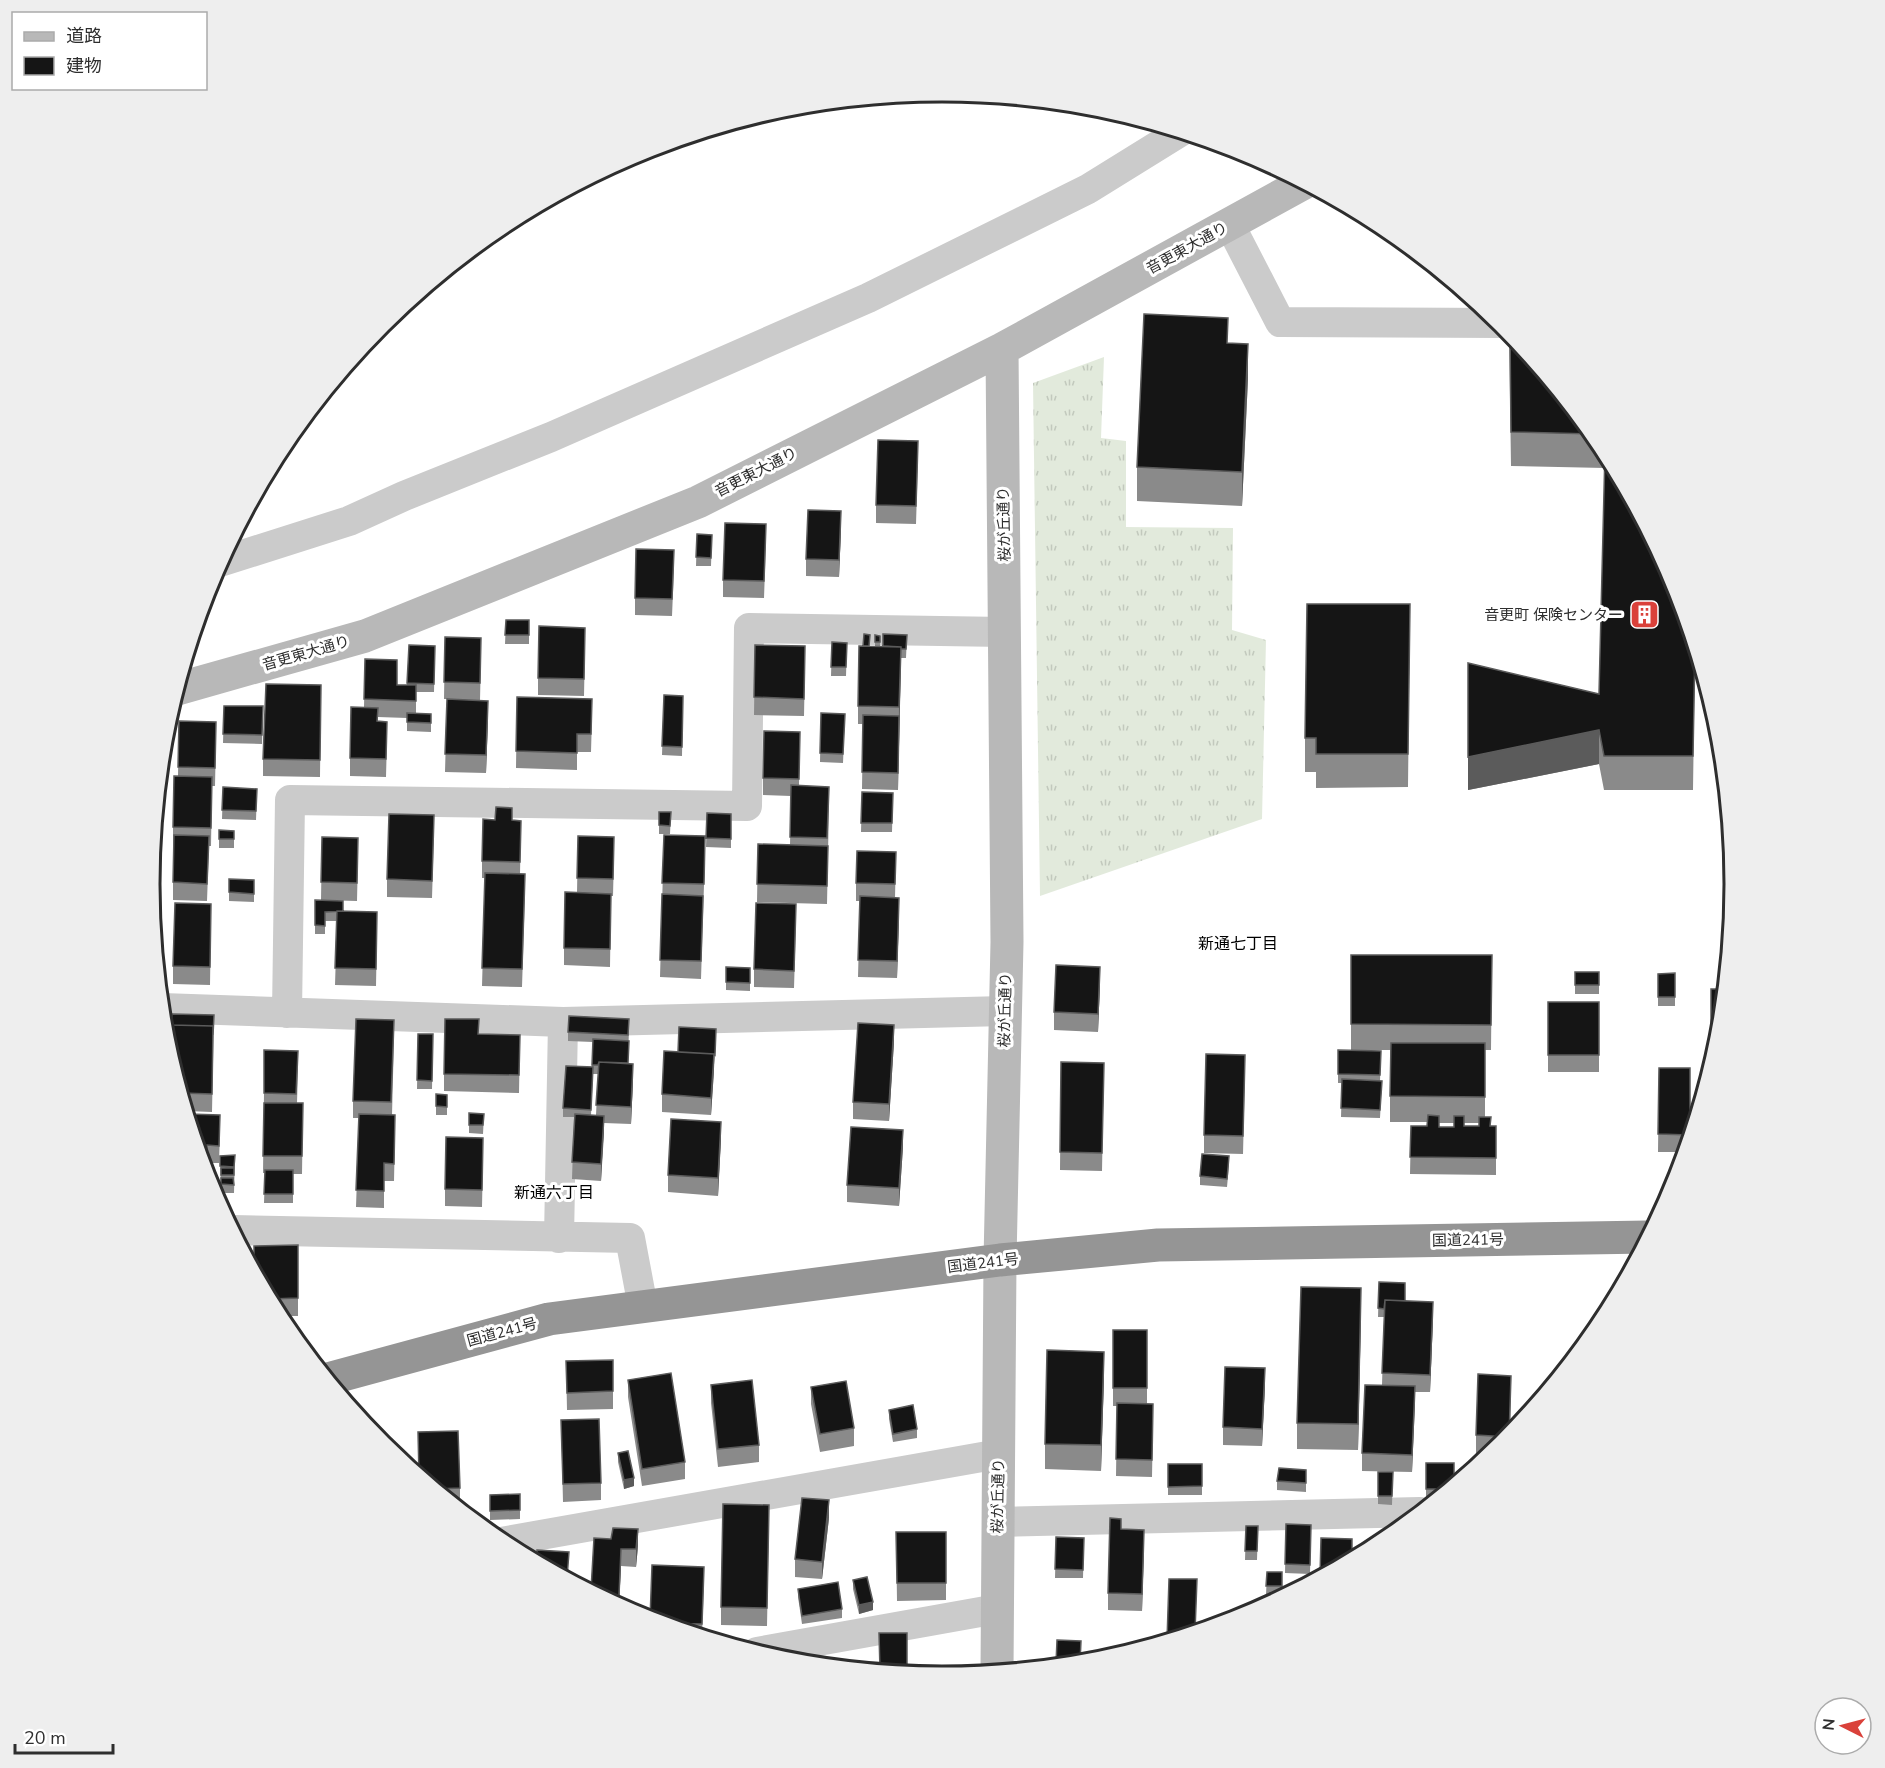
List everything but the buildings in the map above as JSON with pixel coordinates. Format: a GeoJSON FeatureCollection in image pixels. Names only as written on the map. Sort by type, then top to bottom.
{"type":"FeatureCollection","features":[{"type":"Feature","properties":{"kind":"highway","name":"国道241号"},"geometry":{"type":"LineString","coordinates":[[336,1377],[549,1319],[1000,1260],[1158,1245],[1640,1237]]}},
{"type":"Feature","properties":{"kind":"street"},"geometry":{"type":"LineString","coordinates":[[232,558],[349,521],[404,496],[551,437],[868,298],[1088,189],[1172,137]]}},
{"type":"Feature","properties":{"kind":"street","name":"音更東大通り"},"geometry":{"type":"LineString","coordinates":[[186,687],[365,636],[698,502],[1002,350],[1296,187]]}},
{"type":"Feature","properties":{"kind":"street"},"geometry":{"type":"LineString","coordinates":[[1230,225],[1280,322],[1485,322]]}},
{"type":"Feature","properties":{"kind":"street","name":"桜が丘通り"},"geometry":{"type":"LineString","coordinates":[[997,1664],[1000,1260],[1004,1179],[1007,942],[1002,350]]}},
{"type":"Feature","properties":{"kind":"street"},"geometry":{"type":"LineString","coordinates":[[287,1013],[290,800],[747,806],[749,628],[1005,632]]}},
{"type":"Feature","properties":{"kind":"street"},"geometry":{"type":"LineString","coordinates":[[171,1008],[562,1022],[1005,1011]]}},
{"type":"Feature","properties":{"kind":"street"},"geometry":{"type":"LineString","coordinates":[[560,1238],[562,1022]]}},
{"type":"Feature","properties":{"kind":"street"},"geometry":{"type":"LineString","coordinates":[[241,1230],[630,1238],[643,1307]]}},
{"type":"Feature","properties":{"kind":"street"},"geometry":{"type":"LineString","coordinates":[[516,1539],[999,1454]]}},
{"type":"Feature","properties":{"kind":"street"},"geometry":{"type":"LineString","coordinates":[[998,1522],[1407,1512]]}},
{"type":"Feature","properties":{"kind":"street"},"geometry":{"type":"LineString","coordinates":[[778,1648],[997,1609]]}},
{"type":"Feature","properties":{"kind":"green space"},"geometry":{"type":"Polygon","coordinates":[[[1104,357],[1101,438],[1126,441],[1126,527],[1233,528],[1232,630],[1266,640],[1262,819],[1040,896],[1033,383],[1104,357]]]}},
{"type":"Feature","properties":{"kind":"place","name":"音更町 保険センター"},"geometry":{"type":"Point","coordinates":[1644,615]}},
{"type":"Feature","properties":{"kind":"district","name":"新通七丁目"},"geometry":{"type":"Point","coordinates":[1238,944]}},
{"type":"Feature","properties":{"kind":"district","name":"新通六丁目"},"geometry":{"type":"Point","coordinates":[554,1193]}}]}
